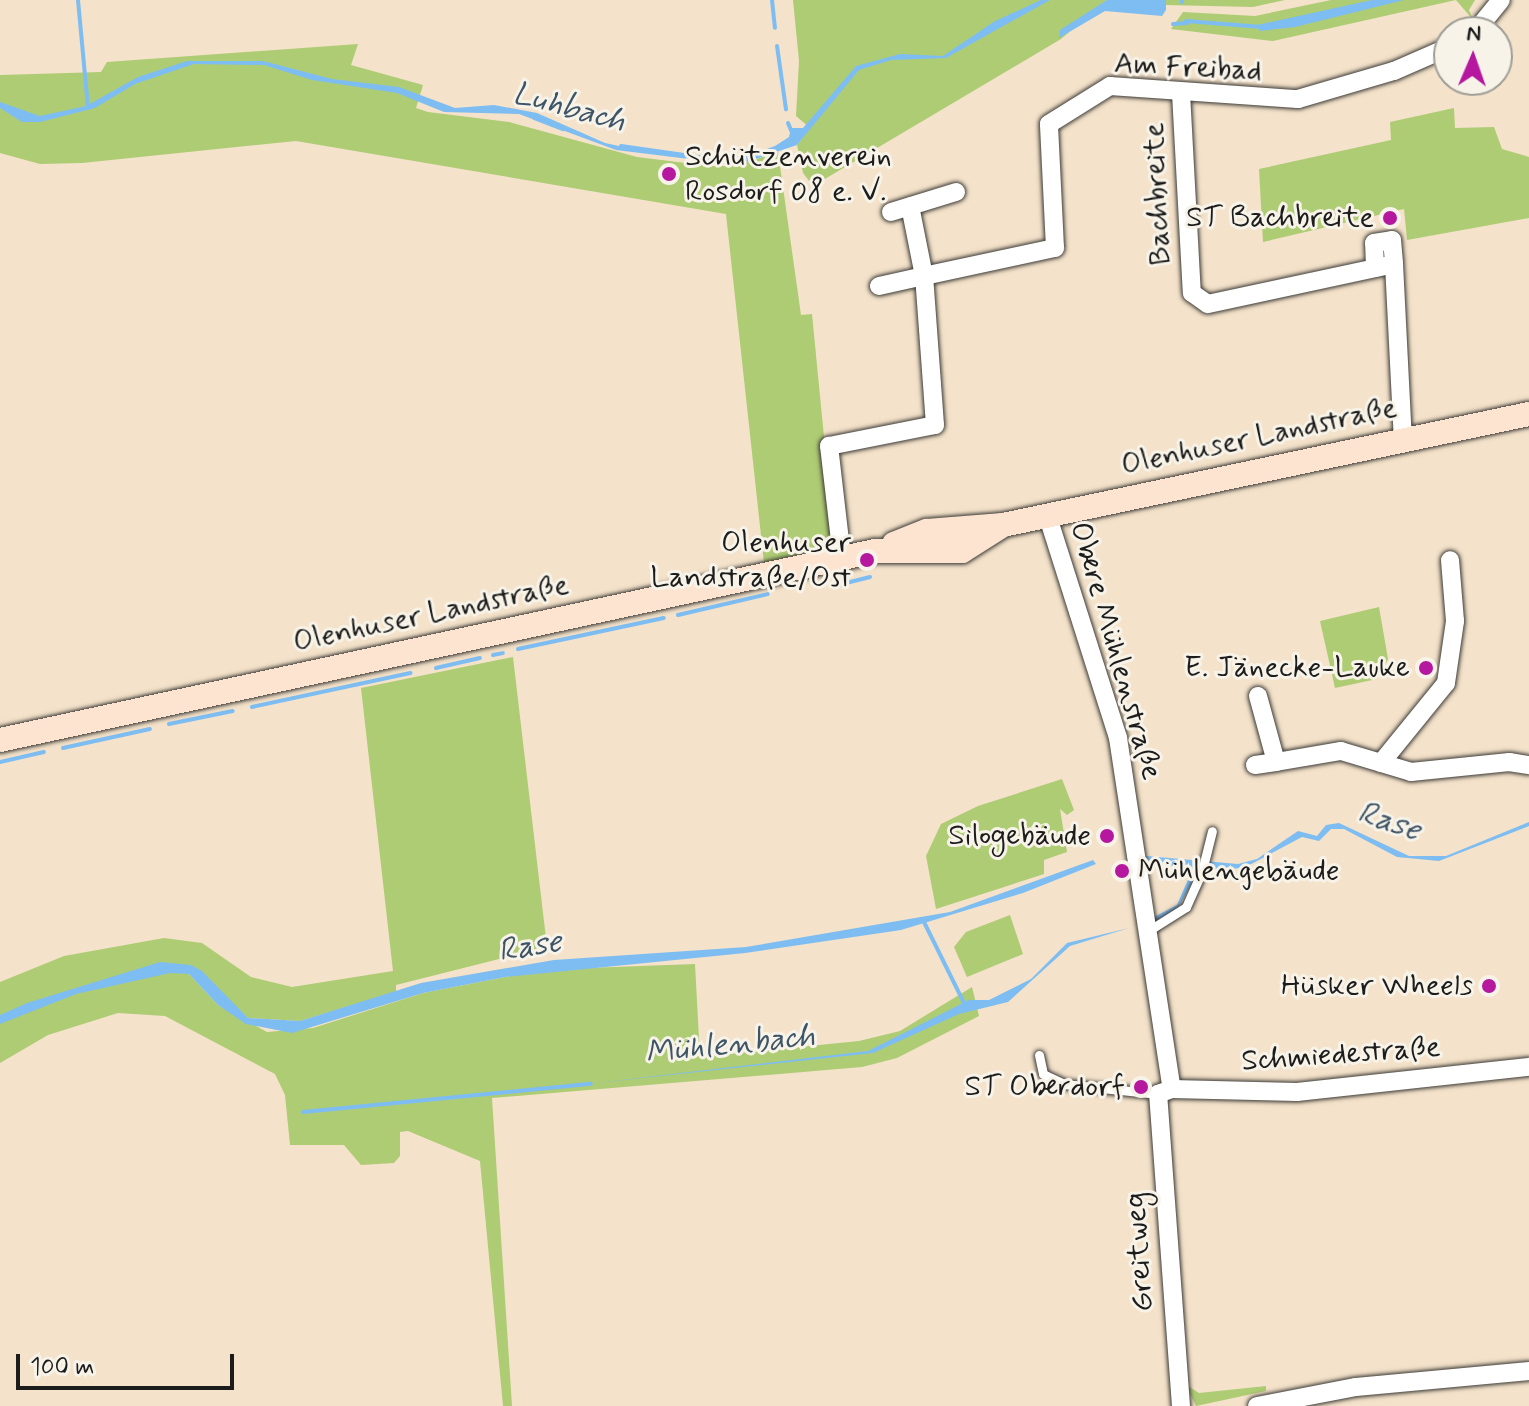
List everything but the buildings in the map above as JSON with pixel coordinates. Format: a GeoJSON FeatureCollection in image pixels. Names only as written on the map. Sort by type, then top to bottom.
{"type":"FeatureCollection","features":[{"type":"Feature","properties":{"kind":"street"},"geometry":{"type":"LineString","coordinates":[[1488,16],[1501,0]]}},
{"type":"Feature","properties":{"kind":"street","name":"Am Freibad"},"geometry":{"type":"LineString","coordinates":[[879,286],[1056,256],[1049,124],[1110,86],[1298,99],[1394,71],[1433,54]]}},
{"type":"Feature","properties":{"kind":"street","name":"Bachbreite"},"geometry":{"type":"LineString","coordinates":[[1181,93],[1192,293],[1208,304],[1384,266],[1403,441]]}},
{"type":"Feature","properties":{"kind":"street"},"geometry":{"type":"LineString","coordinates":[[842,558],[829,446],[935,425],[924,276],[900,209],[956,192]]}},
{"type":"Feature","properties":{"kind":"street","name":"Olenhuser Landstraße"},"geometry":{"type":"LineString","coordinates":[[0,740],[875,551],[927,531],[1003,525],[1529,414]]}},
{"type":"Feature","properties":{"kind":"street","name":"Obere Mühlenstraße"},"geometry":{"type":"LineString","coordinates":[[1047,514],[1118,738],[1147,925],[1165,1091]]}},
{"type":"Feature","properties":{"kind":"street"},"geometry":{"type":"LineString","coordinates":[[1381,763],[1446,683],[1455,621],[1450,560]]}},
{"type":"Feature","properties":{"kind":"street"},"geometry":{"type":"LineString","coordinates":[[1258,696],[1276,762]]}},
{"type":"Feature","properties":{"kind":"street"},"geometry":{"type":"LineString","coordinates":[[1255,765],[1341,751],[1411,772],[1509,762],[1529,765]]}},
{"type":"Feature","properties":{"kind":"street","name":"Schmiedestraße"},"geometry":{"type":"LineString","coordinates":[[1165,1091],[1297,1092],[1529,1067]]}},
{"type":"Feature","properties":{"kind":"street","name":"Greitweg"},"geometry":{"type":"LineString","coordinates":[[1165,1091],[1181,1406]]}},
{"type":"Feature","properties":{"kind":"street"},"geometry":{"type":"LineString","coordinates":[[1257,1406],[1347,1388],[1529,1371]]}},
{"type":"Feature","properties":{"kind":"lane"},"geometry":{"type":"LineString","coordinates":[[1147,925],[1186,907],[1203,867],[1212,831]]}},
{"type":"Feature","properties":{"kind":"lane"},"geometry":{"type":"LineString","coordinates":[[1039,1055],[1043,1074],[1064,1084],[1165,1091]]}},
{"type":"Feature","properties":{"kind":"green space"},"geometry":{"type":"Polygon","coordinates":[[[793,0],[1107,0],[1061,39],[813,186],[803,173],[797,145],[810,128],[796,116],[799,61],[793,0]]]}},
{"type":"Feature","properties":{"kind":"green space"},"geometry":{"type":"Polygon","coordinates":[[[1166,0],[1285,0],[1253,7],[1166,5],[1166,0]]]}},
{"type":"Feature","properties":{"kind":"green space"},"geometry":{"type":"Polygon","coordinates":[[[1331,0],[1456,0],[1273,41],[1171,29],[1183,12],[1255,16],[1331,0]]]}},
{"type":"Feature","properties":{"kind":"green space"},"geometry":{"type":"Polygon","coordinates":[[[1456,0],[1475,0],[1469,10],[1470,16],[1456,0]]]}},
{"type":"Feature","properties":{"kind":"green space"},"geometry":{"type":"Polygon","coordinates":[[[358,44],[351,65],[423,85],[416,108],[428,112],[509,122],[637,157],[710,166],[734,166],[778,152],[801,315],[812,314],[834,539],[828,547],[764,563],[726,214],[296,141],[82,163],[40,164],[0,153],[0,75],[101,72],[107,62],[358,44]]]}},
{"type":"Feature","properties":{"kind":"green space"},"geometry":{"type":"Polygon","coordinates":[[[1454,108],[1455,128],[1494,127],[1502,149],[1529,157],[1529,218],[1407,240],[1404,209],[1263,242],[1259,169],[1391,140],[1390,122],[1454,108]]]}},
{"type":"Feature","properties":{"kind":"green space"},"geometry":{"type":"Polygon","coordinates":[[[1379,607],[1388,659],[1377,679],[1335,688],[1320,621],[1379,607]]]}},
{"type":"Feature","properties":{"kind":"green space"},"geometry":{"type":"Polygon","coordinates":[[[513,657],[547,947],[396,985],[396,992],[300,1021],[248,1018],[191,965],[189,974],[218,1005],[267,1032],[313,1028],[423,993],[505,977],[560,969],[695,964],[700,1057],[859,1041],[900,1031],[972,987],[979,1016],[897,1058],[862,1067],[492,1098],[512,1406],[503,1406],[480,1161],[408,1131],[400,1132],[400,1156],[394,1163],[361,1165],[344,1145],[290,1145],[285,1095],[275,1074],[165,1016],[118,1013],[48,1035],[0,1063],[0,982],[64,956],[164,938],[202,943],[251,977],[292,987],[393,971],[361,688],[513,657]]]}},
{"type":"Feature","properties":{"kind":"green space"},"geometry":{"type":"Polygon","coordinates":[[[1062,779],[1074,810],[1067,815],[1060,809],[1067,852],[1044,860],[1044,874],[936,909],[926,856],[941,824],[978,806],[1062,779]]]}},
{"type":"Feature","properties":{"kind":"green space"},"geometry":{"type":"Polygon","coordinates":[[[1010,915],[1023,954],[967,977],[954,947],[966,932],[1010,915]]]}},
{"type":"Feature","properties":{"kind":"green space"},"geometry":{"type":"Polygon","coordinates":[[[1185,1384],[1199,1393],[1266,1386],[1266,1391],[1196,1406],[1185,1384]]]}},
{"type":"Feature","properties":{"kind":"water"},"geometry":{"type":"Polygon","coordinates":[[[1041,0],[1050,0],[946,58],[891,60],[859,70],[797,145],[738,165],[616,150],[519,114],[444,112],[397,93],[312,80],[264,65],[194,64],[135,84],[95,108],[40,122],[22,122],[0,108],[0,102],[40,116],[86,106],[138,77],[187,61],[263,61],[332,79],[399,87],[455,108],[494,105],[537,113],[605,143],[633,149],[739,159],[775,146],[789,137],[791,128],[803,128],[856,66],[900,54],[943,56],[995,21],[1041,0]]]}},
{"type":"Feature","properties":{"kind":"water"},"geometry":{"type":"Polygon","coordinates":[[[1107,0],[1166,0],[1166,10],[1162,16],[1105,11],[1059,38],[1060,30],[1107,0]]]}},
{"type":"Feature","properties":{"kind":"water"},"geometry":{"type":"Polygon","coordinates":[[[1372,0],[1404,0],[1295,27],[1260,31],[1257,25],[1372,0]]]}},
{"type":"Feature","properties":{"kind":"water"},"geometry":{"type":"Polygon","coordinates":[[[1529,822],[1529,826],[1439,861],[1397,857],[1344,829],[1331,829],[1319,841],[1302,837],[1244,868],[1199,870],[1178,908],[1151,924],[1150,919],[1177,905],[1193,868],[1164,865],[1147,860],[1146,856],[1238,864],[1257,859],[1298,831],[1317,836],[1326,825],[1339,823],[1409,856],[1446,856],[1529,822]]]}},
{"type":"Feature","properties":{"kind":"water"},"geometry":{"type":"Polygon","coordinates":[[[1093,860],[1096,864],[1023,893],[901,930],[745,953],[505,977],[423,993],[292,1033],[246,1024],[218,1005],[189,974],[170,973],[76,994],[0,1024],[0,1015],[27,1003],[160,962],[191,965],[202,971],[248,1018],[300,1021],[421,983],[554,960],[746,947],[950,912],[1093,860]]]}},
{"type":"Feature","properties":{"kind":"water"},"geometry":{"type":"Polygon","coordinates":[[[1129,928],[1070,946],[1008,1002],[959,1014],[873,1053],[587,1084],[868,1051],[969,1000],[989,1000],[1031,979],[1067,943],[1129,928]]]}},
{"type":"Feature","properties":{"kind":"waterway"},"geometry":{"type":"LineString","coordinates":[[78,0],[88,108]]}},
{"type":"Feature","properties":{"kind":"waterway"},"geometry":{"type":"LineString","coordinates":[[772,0],[775,28]]}},
{"type":"Feature","properties":{"kind":"waterway"},"geometry":{"type":"LineString","coordinates":[[1186,21],[1262,27]]}},
{"type":"Feature","properties":{"kind":"waterway"},"geometry":{"type":"LineString","coordinates":[[1173,24],[1187,23]]}},
{"type":"Feature","properties":{"kind":"waterway"},"geometry":{"type":"LineString","coordinates":[[777,46],[786,109]]}},
{"type":"Feature","properties":{"kind":"waterway","name":"Luhbach"},"geometry":{"type":"LineString","coordinates":[[534,118],[563,129]]}},
{"type":"Feature","properties":{"kind":"waterway"},"geometry":{"type":"LineString","coordinates":[[788,123],[793,135]]}},
{"type":"Feature","properties":{"kind":"waterway","name":"Luhbach"},"geometry":{"type":"LineString","coordinates":[[621,146],[712,159]]}},
{"type":"Feature","properties":{"kind":"waterway","name":"Luhbach"},"geometry":{"type":"LineString","coordinates":[[732,160],[755,154]]}},
{"type":"Feature","properties":{"kind":"waterway"},"geometry":{"type":"LineString","coordinates":[[838,585],[870,577]]}},
{"type":"Feature","properties":{"kind":"waterway"},"geometry":{"type":"LineString","coordinates":[[678,615],[768,594]]}},
{"type":"Feature","properties":{"kind":"waterway"},"geometry":{"type":"LineString","coordinates":[[518,649],[664,618]]}},
{"type":"Feature","properties":{"kind":"waterway"},"geometry":{"type":"LineString","coordinates":[[493,655],[503,653]]}},
{"type":"Feature","properties":{"kind":"waterway"},"geometry":{"type":"LineString","coordinates":[[436,668],[480,658]]}},
{"type":"Feature","properties":{"kind":"waterway"},"geometry":{"type":"LineString","coordinates":[[252,707],[410,673]]}},
{"type":"Feature","properties":{"kind":"waterway"},"geometry":{"type":"LineString","coordinates":[[169,724],[233,711]]}},
{"type":"Feature","properties":{"kind":"waterway"},"geometry":{"type":"LineString","coordinates":[[63,748],[150,729]]}},
{"type":"Feature","properties":{"kind":"waterway"},"geometry":{"type":"LineString","coordinates":[[0,762],[44,752]]}},
{"type":"Feature","properties":{"kind":"waterway"},"geometry":{"type":"LineString","coordinates":[[923,920],[965,1005]]}},
{"type":"Feature","properties":{"kind":"waterway","name":"Mühlenbach"},"geometry":{"type":"LineString","coordinates":[[303,1112],[591,1084]]}},
{"type":"Feature","properties":{"kind":"place","name":"Schützenverein Rosdorf 08 e. V."},"geometry":{"type":"Point","coordinates":[669,174]}},
{"type":"Feature","properties":{"kind":"place","name":"ST Bachbreite"},"geometry":{"type":"Point","coordinates":[1390,218]}},
{"type":"Feature","properties":{"kind":"place","name":"Olenhuser Landstraße/Ost"},"geometry":{"type":"Point","coordinates":[867,560]}},
{"type":"Feature","properties":{"kind":"place","name":"E. Jänecke-Lauke"},"geometry":{"type":"Point","coordinates":[1426,668]}},
{"type":"Feature","properties":{"kind":"place","name":"Silogebäude"},"geometry":{"type":"Point","coordinates":[1107,836]}},
{"type":"Feature","properties":{"kind":"place","name":"Mühlengebäude"},"geometry":{"type":"Point","coordinates":[1122,871]}},
{"type":"Feature","properties":{"kind":"place","name":"Hüsker Wheels"},"geometry":{"type":"Point","coordinates":[1489,986]}},
{"type":"Feature","properties":{"kind":"place","name":"ST Oberdorf"},"geometry":{"type":"Point","coordinates":[1141,1087]}},
{"type":"Feature","properties":{"kind":"water label","name":"Rase"},"geometry":{"type":"Point","coordinates":[1389,822]}},
{"type":"Feature","properties":{"kind":"water label","name":"Rase"},"geometry":{"type":"Point","coordinates":[530,947]}}]}
